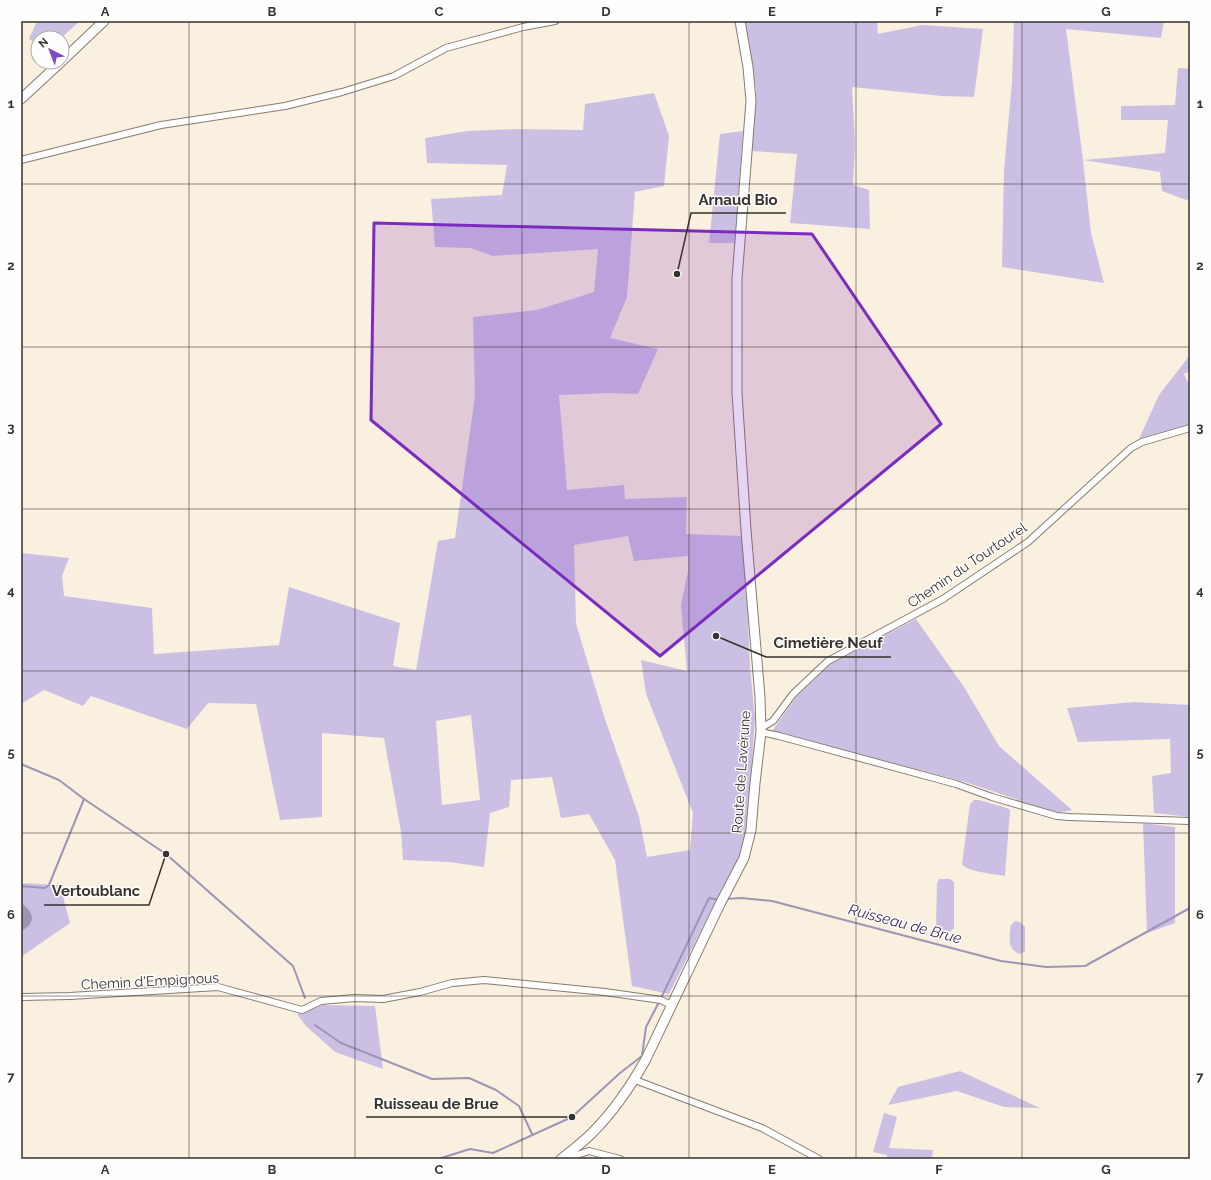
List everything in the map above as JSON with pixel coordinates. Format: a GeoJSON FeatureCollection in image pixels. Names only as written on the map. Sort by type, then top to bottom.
{"type":"FeatureCollection","features":[{"type":"Feature","properties":{"kind":"street"},"geometry":{"type":"LineString","coordinates":[[70,54],[104,21]]}},
{"type":"Feature","properties":{"kind":"street"},"geometry":{"type":"LineString","coordinates":[[21,160],[161,125],[285,106],[342,92],[394,76],[446,48],[523,27],[555,21]]}},
{"type":"Feature","properties":{"kind":"street","name":"Route de Lavérune"},"geometry":{"type":"LineString","coordinates":[[564,1157],[591,1134],[613,1109],[635,1080],[720,904],[744,858],[750,836],[754,782],[761,730],[760,697],[746,530],[737,392],[737,279],[751,101],[748,67],[740,21]]}},
{"type":"Feature","properties":{"kind":"street"},"geometry":{"type":"LineString","coordinates":[[21,99],[53,70]]}},
{"type":"Feature","properties":{"kind":"street","name":"Chemin du Tourtourel"},"geometry":{"type":"LineString","coordinates":[[761,730],[773,721],[793,694],[828,661],[943,599],[1028,542],[1131,448],[1142,442],[1190,428]]}},
{"type":"Feature","properties":{"kind":"street"},"geometry":{"type":"LineString","coordinates":[[761,730],[956,784],[992,797],[1057,816],[1190,821]]}},
{"type":"Feature","properties":{"kind":"street","name":"Chemin d'Empignous"},"geometry":{"type":"LineString","coordinates":[[21,997],[77,996],[218,987],[302,1010],[321,1001],[355,998],[383,999],[420,992],[452,983],[484,980],[605,992],[661,1000],[671,1006]]}},
{"type":"Feature","properties":{"kind":"street"},"geometry":{"type":"LineString","coordinates":[[635,1080],[762,1128],[819,1159]]}},
{"type":"Feature","properties":{"kind":"street"},"geometry":{"type":"LineString","coordinates":[[564,1157],[571,1158],[589,1151],[620,1159]]}},
{"type":"Feature","properties":{"kind":"highlighted area"},"geometry":{"type":"Polygon","coordinates":[[[374,223],[812,234],[941,424],[660,656],[371,420],[374,223]]]}},
{"type":"Feature","properties":{"kind":"shaded area"},"geometry":{"type":"Polygon","coordinates":[[[37,21],[80,21],[70,30],[33,30],[37,21]]]}},
{"type":"Feature","properties":{"kind":"shaded area"},"geometry":{"type":"Polygon","coordinates":[[[745,21],[877,21],[878,34],[922,25],[983,29],[974,97],[942,96],[852,87],[855,144],[853,185],[869,190],[870,229],[790,223],[797,154],[751,151],[756,90],[745,21]]]}},
{"type":"Feature","properties":{"kind":"shaded area"},"geometry":{"type":"Polygon","coordinates":[[[1014,21],[1164,21],[1161,38],[1066,29],[1091,233],[1104,283],[1002,267],[1004,170],[1012,82],[1014,21]]]}},
{"type":"Feature","properties":{"kind":"shaded area"},"geometry":{"type":"Polygon","coordinates":[[[1178,68],[1190,69],[1190,198],[1186,200],[1162,191],[1160,172],[1083,160],[1165,153],[1168,120],[1121,120],[1121,106],[1175,105],[1178,68]]]}},
{"type":"Feature","properties":{"kind":"shaded area"},"geometry":{"type":"Polygon","coordinates":[[[654,93],[669,136],[664,186],[635,192],[627,297],[610,338],[658,349],[638,394],[610,393],[559,395],[567,490],[624,485],[625,499],[687,497],[686,534],[743,536],[750,667],[755,718],[747,839],[741,856],[722,889],[669,994],[632,986],[615,860],[589,814],[561,818],[552,777],[511,780],[509,807],[490,813],[484,867],[449,862],[403,860],[401,832],[384,738],[322,733],[322,817],[280,820],[256,704],[208,703],[187,729],[91,696],[83,706],[44,690],[21,704],[21,553],[69,558],[62,576],[64,596],[152,608],[154,654],[279,645],[289,587],[400,623],[393,666],[416,670],[438,541],[455,538],[475,396],[473,317],[537,310],[594,292],[598,249],[493,256],[471,248],[435,247],[431,199],[502,195],[507,165],[427,163],[425,138],[467,131],[513,129],[583,130],[585,104],[654,93]],[[628,536],[574,545],[576,624],[604,716],[639,817],[647,857],[690,850],[693,813],[646,694],[641,660],[687,671],[681,605],[688,571],[688,556],[634,561],[628,536]],[[471,715],[436,721],[442,805],[480,800],[471,715]]]}},
{"type":"Feature","properties":{"kind":"shaded area"},"geometry":{"type":"Polygon","coordinates":[[[743,131],[735,243],[709,243],[720,134],[743,131]]]}},
{"type":"Feature","properties":{"kind":"shaded area"},"geometry":{"type":"Polygon","coordinates":[[[1190,355],[1190,371],[1184,374],[1190,387],[1190,425],[1139,439],[1159,395],[1190,355]]]}},
{"type":"Feature","properties":{"kind":"shaded area"},"geometry":{"type":"Polygon","coordinates":[[[916,619],[964,687],[999,746],[1072,810],[1057,813],[965,782],[772,731],[797,696],[832,663],[916,619]]]}},
{"type":"Feature","properties":{"kind":"shaded area"},"geometry":{"type":"Polygon","coordinates":[[[1134,702],[1190,705],[1190,817],[1154,813],[1152,776],[1171,773],[1170,739],[1078,742],[1067,708],[1134,702]]]}},
{"type":"Feature","properties":{"kind":"shaded area"},"geometry":{"type":"Polygon","coordinates":[[[974,800],[979,800],[1010,810],[1005,876],[975,871],[965,867],[962,864],[970,804],[974,800]]]}},
{"type":"Feature","properties":{"kind":"shaded area"},"geometry":{"type":"Polygon","coordinates":[[[1143,823],[1175,827],[1175,923],[1147,933],[1143,823]]]}},
{"type":"Feature","properties":{"kind":"shaded area"},"geometry":{"type":"Polygon","coordinates":[[[939,879],[950,879],[954,882],[954,928],[950,932],[939,932],[936,929],[937,883],[939,879]]]}},
{"type":"Feature","properties":{"kind":"shaded area"},"geometry":{"type":"Polygon","coordinates":[[[21,883],[60,885],[70,923],[21,957],[21,883]]]}},
{"type":"Feature","properties":{"kind":"shaded area"},"geometry":{"type":"Polygon","coordinates":[[[21,903],[29,910],[32,917],[30,925],[21,931],[21,903]]]}},
{"type":"Feature","properties":{"kind":"shaded area"},"geometry":{"type":"Polygon","coordinates":[[[1015,921],[1020,922],[1025,927],[1025,951],[1020,954],[1013,949],[1010,942],[1011,925],[1015,921]]]}},
{"type":"Feature","properties":{"kind":"shaded area"},"geometry":{"type":"Polygon","coordinates":[[[322,1005],[375,1006],[383,1069],[335,1052],[306,1026],[297,1014],[322,1005]]]}},
{"type":"Feature","properties":{"kind":"shaded area"},"geometry":{"type":"Polygon","coordinates":[[[960,1071],[1040,1108],[1004,1107],[957,1091],[888,1105],[898,1087],[960,1071]]]}},
{"type":"Feature","properties":{"kind":"shaded area"},"geometry":{"type":"Polygon","coordinates":[[[884,1113],[897,1117],[889,1148],[933,1150],[932,1159],[886,1159],[887,1155],[873,1152],[884,1113]]]}},
{"type":"Feature","properties":{"kind":"waterway"},"geometry":{"type":"LineString","coordinates":[[21,764],[59,780],[84,799],[166,854],[293,966],[305,998]]}},
{"type":"Feature","properties":{"kind":"waterway"},"geometry":{"type":"LineString","coordinates":[[21,886],[45,888],[49,885],[84,799]]}},
{"type":"Feature","properties":{"kind":"waterway","name":"Ruisseau de Brue"},"geometry":{"type":"LineString","coordinates":[[662,996],[709,898],[719,900]]}},
{"type":"Feature","properties":{"kind":"waterway","name":"Ruisseau de Brue"},"geometry":{"type":"LineString","coordinates":[[725,899],[742,898],[772,901],[1001,961],[1046,967],[1085,966],[1190,908]]}},
{"type":"Feature","properties":{"kind":"waterway","name":"Ruisseau de Brue"},"geometry":{"type":"LineString","coordinates":[[438,1159],[470,1149],[493,1153],[572,1117],[620,1073],[642,1056],[646,1027],[658,1004]]}},
{"type":"Feature","properties":{"kind":"waterway"},"geometry":{"type":"LineString","coordinates":[[315,1025],[341,1043],[432,1079],[469,1078],[496,1090],[519,1106],[532,1134]]}},
{"type":"Feature","properties":{"kind":"place","name":"Arnaud Bio"},"geometry":{"type":"Point","coordinates":[677,274]}},
{"type":"Feature","properties":{"kind":"place","name":"Cimetière Neuf"},"geometry":{"type":"Point","coordinates":[716,636]}},
{"type":"Feature","properties":{"kind":"place","name":"Vertoublanc"},"geometry":{"type":"Point","coordinates":[166,854]}},
{"type":"Feature","properties":{"kind":"place","name":"Ruisseau de Brue"},"geometry":{"type":"Point","coordinates":[572,1117]}}]}
